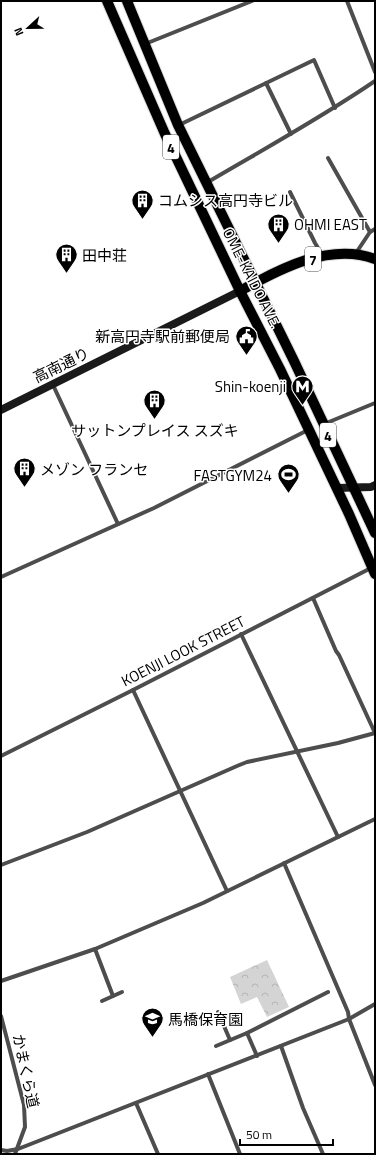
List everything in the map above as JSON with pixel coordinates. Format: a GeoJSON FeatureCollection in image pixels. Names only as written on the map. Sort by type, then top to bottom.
{"type":"FeatureCollection","features":[{"type":"Feature","properties":{"kind":"main road","name":"OME-KAIDO AVE."},"geometry":{"type":"LineString","coordinates":[[107,1],[165,134],[240,291],[280,369],[374,569]]}},
{"type":"Feature","properties":{"kind":"main road","name":"OME-KAIDO AVE."},"geometry":{"type":"LineString","coordinates":[[127,1],[178,125],[323,424]]}},
{"type":"Feature","properties":{"kind":"main road","name":"7"},"geometry":{"type":"LineString","coordinates":[[240,291],[293,265],[323,256],[356,254],[375,259]]}},
{"type":"Feature","properties":{"kind":"main road","name":"4"},"geometry":{"type":"LineString","coordinates":[[323,424],[375,534]]}},
{"type":"Feature","properties":{"kind":"street"},"geometry":{"type":"LineString","coordinates":[[144,44],[252,1]]}},
{"type":"Feature","properties":{"kind":"street"},"geometry":{"type":"LineString","coordinates":[[347,1],[375,72]]}},
{"type":"Feature","properties":{"kind":"street"},"geometry":{"type":"LineString","coordinates":[[178,125],[314,60],[335,108]]}},
{"type":"Feature","properties":{"kind":"street"},"geometry":{"type":"LineString","coordinates":[[206,183],[335,108],[375,81]]}},
{"type":"Feature","properties":{"kind":"street"},"geometry":{"type":"LineString","coordinates":[[266,83],[291,134]]}},
{"type":"Feature","properties":{"kind":"street"},"geometry":{"type":"LineString","coordinates":[[328,158],[370,232]]}},
{"type":"Feature","properties":{"kind":"street"},"geometry":{"type":"LineString","coordinates":[[290,192],[323,256]]}},
{"type":"Feature","properties":{"kind":"street"},"geometry":{"type":"LineString","coordinates":[[356,254],[370,232],[375,229]]}},
{"type":"Feature","properties":{"kind":"street","name":"高南通り"},"geometry":{"type":"LineString","coordinates":[[1,410],[240,291]]}},
{"type":"Feature","properties":{"kind":"street"},"geometry":{"type":"LineString","coordinates":[[53,384],[118,524]]}},
{"type":"Feature","properties":{"kind":"street"},"geometry":{"type":"LineString","coordinates":[[323,424],[375,403]]}},
{"type":"Feature","properties":{"kind":"street"},"geometry":{"type":"LineString","coordinates":[[1,577],[167,502],[308,429]]}},
{"type":"Feature","properties":{"kind":"street"},"geometry":{"type":"LineString","coordinates":[[337,488],[371,487],[375,485]]}},
{"type":"Feature","properties":{"kind":"street","name":"KOENJI LOOK STREET"},"geometry":{"type":"LineString","coordinates":[[1,756],[241,634],[374,569]]}},
{"type":"Feature","properties":{"kind":"street"},"geometry":{"type":"LineString","coordinates":[[1,865],[87,832],[180,790],[247,762],[338,744],[375,733],[336,651],[313,598]]}},
{"type":"Feature","properties":{"kind":"street"},"geometry":{"type":"LineString","coordinates":[[241,634],[338,837]]}},
{"type":"Feature","properties":{"kind":"street"},"geometry":{"type":"LineString","coordinates":[[133,690],[227,891]]}},
{"type":"Feature","properties":{"kind":"street"},"geometry":{"type":"LineString","coordinates":[[1,981],[95,949],[156,923],[227,891],[375,819]]}},
{"type":"Feature","properties":{"kind":"street"},"geometry":{"type":"LineString","coordinates":[[284,863],[348,1012],[349,1019],[375,1085]]}},
{"type":"Feature","properties":{"kind":"street"},"geometry":{"type":"LineString","coordinates":[[95,949],[113,996]]}},
{"type":"Feature","properties":{"kind":"street"},"geometry":{"type":"LineString","coordinates":[[102,1001],[122,992]]}},
{"type":"Feature","properties":{"kind":"street"},"geometry":{"type":"LineString","coordinates":[[216,1046],[247,1033],[328,992]]}},
{"type":"Feature","properties":{"kind":"street"},"geometry":{"type":"LineString","coordinates":[[1,1150],[7,1151],[18,1149],[257,1056],[349,1019],[375,1004]]}},
{"type":"Feature","properties":{"kind":"street"},"geometry":{"type":"LineString","coordinates":[[218,1012],[230,1040]]}},
{"type":"Feature","properties":{"kind":"street","name":"かまくら道"},"geometry":{"type":"LineString","coordinates":[[1,1016],[24,1104],[24,1127],[18,1149],[15,1154]]}},
{"type":"Feature","properties":{"kind":"street"},"geometry":{"type":"LineString","coordinates":[[247,1033],[257,1056]]}},
{"type":"Feature","properties":{"kind":"street"},"geometry":{"type":"LineString","coordinates":[[281,1046],[303,1108],[322,1154]]}},
{"type":"Feature","properties":{"kind":"street"},"geometry":{"type":"LineString","coordinates":[[208,1074],[240,1154]]}},
{"type":"Feature","properties":{"kind":"street"},"geometry":{"type":"LineString","coordinates":[[136,1103],[158,1154]]}},
{"type":"Feature","properties":{"kind":"green space"},"geometry":{"type":"Polygon","coordinates":[[[267,960],[289,1007],[267,1017],[257,997],[241,1004],[230,977],[267,960]]]}},
{"type":"Feature","properties":{"kind":"place","name":"コムシス高円寺ビル"},"geometry":{"type":"Point","coordinates":[142,220]}},
{"type":"Feature","properties":{"kind":"place","name":"OHMI EAST"},"geometry":{"type":"Point","coordinates":[278,244]}},
{"type":"Feature","properties":{"kind":"place","name":"田中荘"},"geometry":{"type":"Point","coordinates":[67,274]}},
{"type":"Feature","properties":{"kind":"place","name":"新高円寺駅前郵便局"},"geometry":{"type":"Point","coordinates":[246,356]}},
{"type":"Feature","properties":{"kind":"place","name":"Shin-koenji"},"geometry":{"type":"Point","coordinates":[302,406]}},
{"type":"Feature","properties":{"kind":"place","name":"サットンプレイス スズキ"},"geometry":{"type":"Point","coordinates":[155,420]}},
{"type":"Feature","properties":{"kind":"place","name":"メゾン フランセ"},"geometry":{"type":"Point","coordinates":[25,488]}},
{"type":"Feature","properties":{"kind":"place","name":"FASTGYM24"},"geometry":{"type":"Point","coordinates":[288,494]}},
{"type":"Feature","properties":{"kind":"place","name":"馬橋保育園"},"geometry":{"type":"Point","coordinates":[152,1038]}}]}
